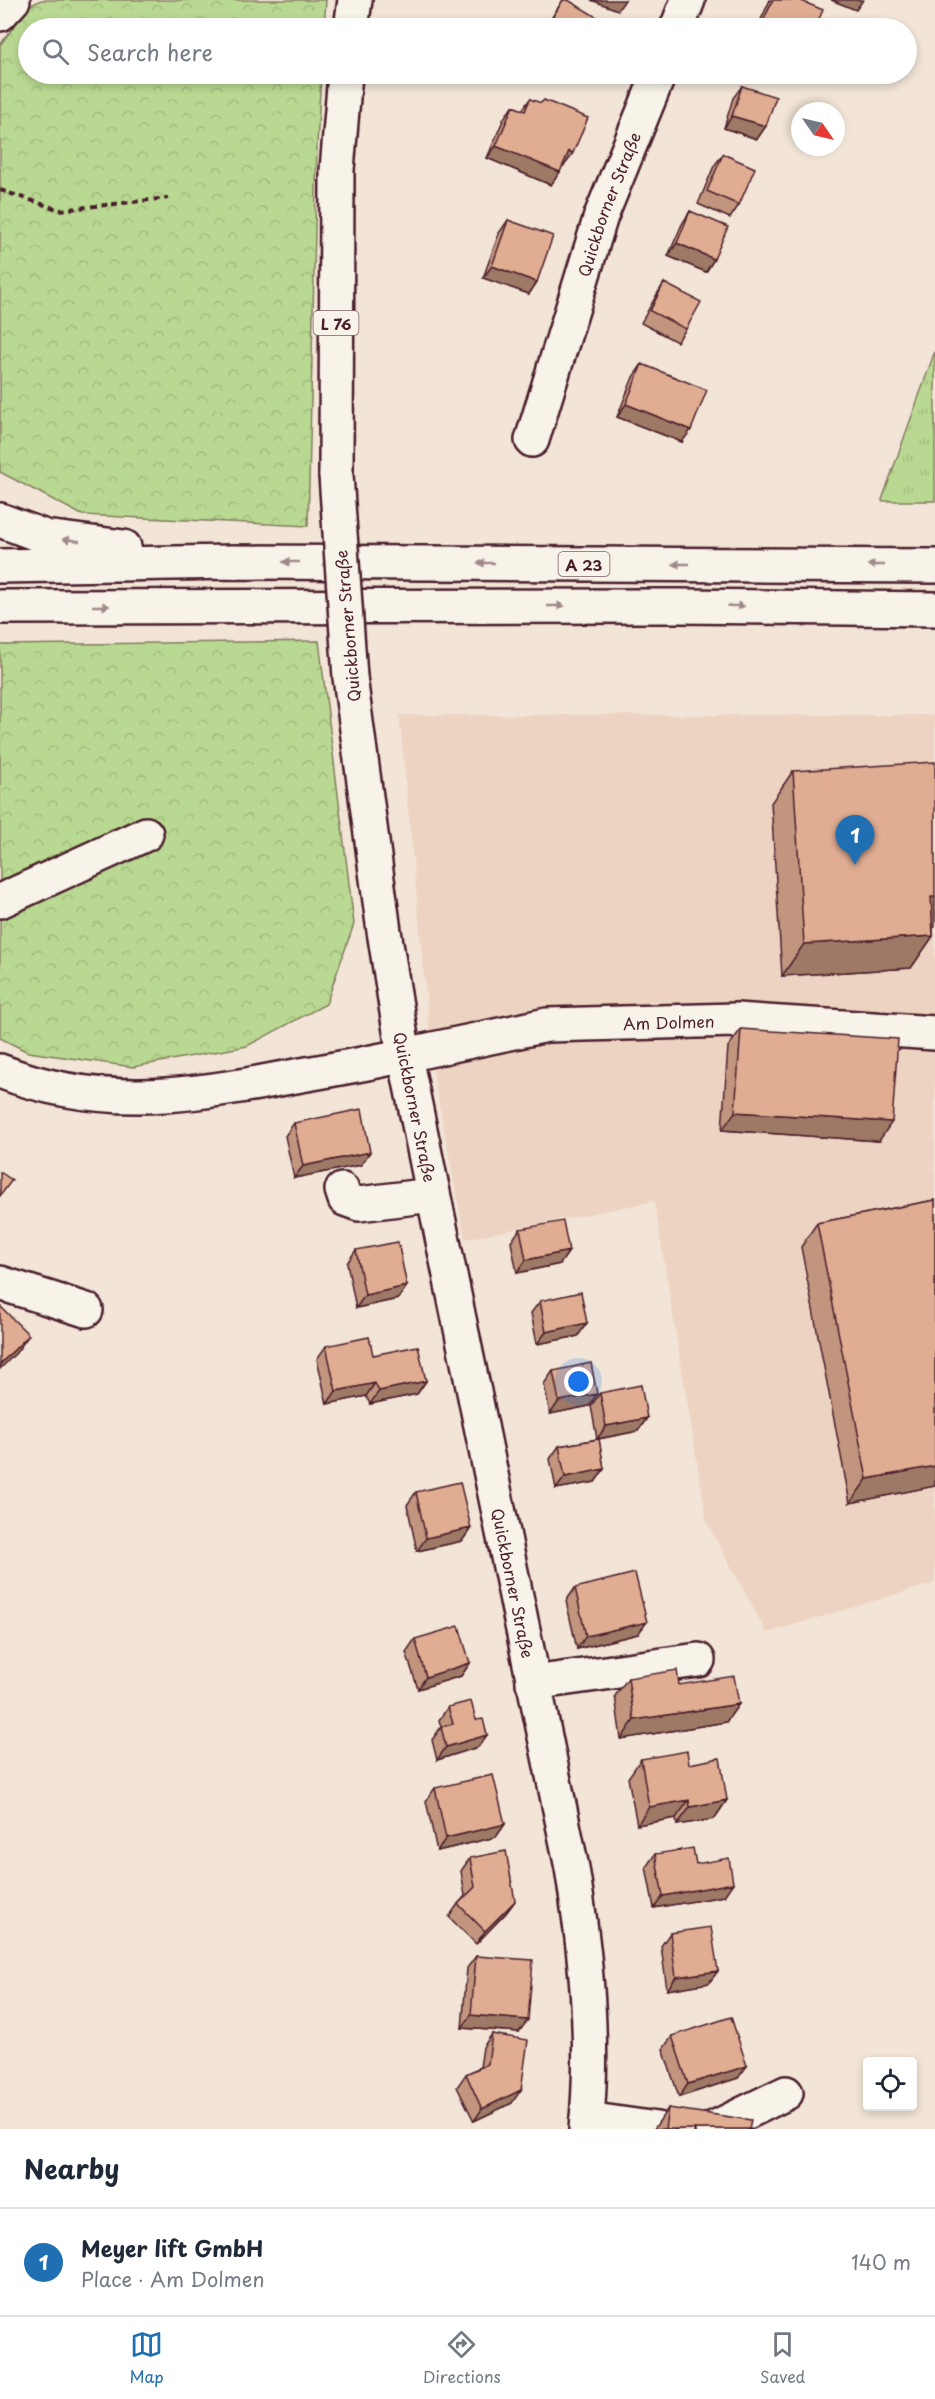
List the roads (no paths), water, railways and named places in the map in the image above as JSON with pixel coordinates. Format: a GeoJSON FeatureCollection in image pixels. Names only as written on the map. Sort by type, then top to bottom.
{"type":"FeatureCollection","features":[{"type":"Feature","properties":{"kind":"main road"},"geometry":{"type":"LineString","coordinates":[[0,14],[13,0]]}},
{"type":"Feature","properties":{"kind":"main road"},"geometry":{"type":"LineString","coordinates":[[352,18],[355,0]]}},
{"type":"Feature","properties":{"kind":"main road"},"geometry":{"type":"LineString","coordinates":[[681,18],[688,0]]}},
{"type":"Feature","properties":{"kind":"main road","name":"Quickborner Straße"},"geometry":{"type":"LineString","coordinates":[[344,84],[337,170],[336,475],[350,677],[384,931],[405,1055],[572,1868],[584,1942],[590,2005],[586,2124]]}},
{"type":"Feature","properties":{"kind":"main road","name":"Quickborner Straße"},"geometry":{"type":"LineString","coordinates":[[532,440],[601,216],[655,84]]}},
{"type":"Feature","properties":{"kind":"main road"},"geometry":{"type":"LineString","coordinates":[[0,520],[45,537],[233,562]]}},
{"type":"Feature","properties":{"kind":"main road","name":"A 23"},"geometry":{"type":"LineString","coordinates":[[0,566],[233,562],[935,566]]}},
{"type":"Feature","properties":{"kind":"main road"},"geometry":{"type":"LineString","coordinates":[[0,613],[42,606]]}},
{"type":"Feature","properties":{"kind":"main road"},"geometry":{"type":"LineString","coordinates":[[0,607],[678,606],[935,609]]}},
{"type":"Feature","properties":{"kind":"main road"},"geometry":{"type":"LineString","coordinates":[[0,901],[146,834]]}},
{"type":"Feature","properties":{"kind":"main road","name":"Am Dolmen"},"geometry":{"type":"LineString","coordinates":[[0,1071],[20,1079],[74,1092],[133,1098],[201,1094],[547,1025],[736,1020],[935,1033]]}},
{"type":"Feature","properties":{"kind":"main road"},"geometry":{"type":"LineString","coordinates":[[342,1190],[345,1200],[359,1204],[432,1195]]}},
{"type":"Feature","properties":{"kind":"main road"},"geometry":{"type":"LineString","coordinates":[[0,1283],[86,1310]]}},
{"type":"Feature","properties":{"kind":"main road"},"geometry":{"type":"LineString","coordinates":[[533,1683],[698,1660]]}},
{"type":"Feature","properties":{"kind":"main road"},"geometry":{"type":"LineString","coordinates":[[712,2129],[786,2093]]}},
{"type":"Feature","properties":{"kind":"main road"},"geometry":{"type":"LineString","coordinates":[[586,2124],[657,2129]]}},
{"type":"Feature","properties":{"kind":"place","name":"Meyer lift GmbH"},"geometry":{"type":"Point","coordinates":[855,865]}}]}
